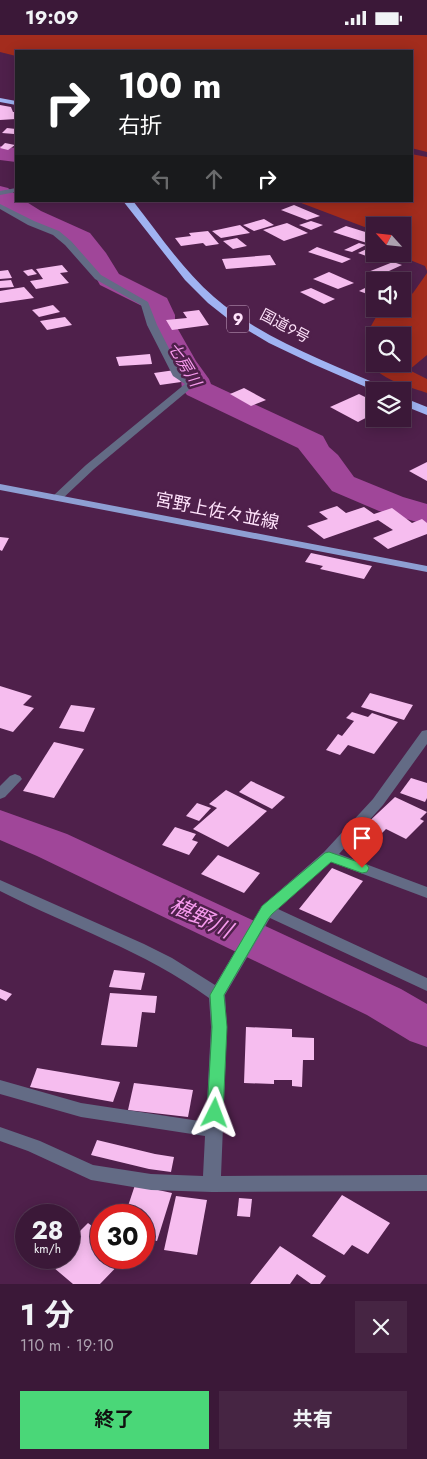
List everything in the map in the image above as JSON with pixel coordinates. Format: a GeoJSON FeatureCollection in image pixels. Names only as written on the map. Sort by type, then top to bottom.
{"type":"FeatureCollection","features":[{"type":"Feature","properties":{"kind":"highway"},"geometry":{"type":"LineString","coordinates":[[0,100],[15,103]]}},
{"type":"Feature","properties":{"kind":"highway","name":"国道9号"},"geometry":{"type":"LineString","coordinates":[[129,202],[182,269],[211,300],[244,323],[283,345],[366,383]]}},
{"type":"Feature","properties":{"kind":"highway"},"geometry":{"type":"LineString","coordinates":[[411,404],[427,411]]}},
{"type":"Feature","properties":{"kind":"main road","name":"宮野上佐々並線"},"geometry":{"type":"LineString","coordinates":[[0,487],[427,569]]}},
{"type":"Feature","properties":{"kind":"street"},"geometry":{"type":"LineString","coordinates":[[0,193],[15,190]]}},
{"type":"Feature","properties":{"kind":"street"},"geometry":{"type":"LineString","coordinates":[[0,206],[56,233],[68,243],[98,277],[145,304],[152,325],[178,376],[191,384],[90,467],[57,498]]}},
{"type":"Feature","properties":{"kind":"street"},"geometry":{"type":"LineString","coordinates":[[212,1184],[220,989],[265,913],[329,856],[378,802],[427,734]]}},
{"type":"Feature","properties":{"kind":"street"},"geometry":{"type":"LineString","coordinates":[[0,795],[15,779]]}},
{"type":"Feature","properties":{"kind":"street"},"geometry":{"type":"LineString","coordinates":[[329,856],[427,893]]}},
{"type":"Feature","properties":{"kind":"street"},"geometry":{"type":"LineString","coordinates":[[0,885],[25,898],[159,957],[220,989]]}},
{"type":"Feature","properties":{"kind":"street"},"geometry":{"type":"LineString","coordinates":[[265,913],[427,985]]}},
{"type":"Feature","properties":{"kind":"street"},"geometry":{"type":"LineString","coordinates":[[0,1087],[81,1110],[214,1134]]}},
{"type":"Feature","properties":{"kind":"street"},"geometry":{"type":"LineString","coordinates":[[0,1134],[34,1145],[91,1172],[151,1182],[212,1184],[427,1183]]}},
{"type":"Feature","properties":{"kind":"shaded area"},"geometry":{"type":"Polygon","coordinates":[[[0,35],[427,35],[427,152],[413,148],[413,50],[15,50],[15,56],[0,52],[0,35]]]}},
{"type":"Feature","properties":{"kind":"shaded area"},"geometry":{"type":"Polygon","coordinates":[[[413,154],[427,157],[427,271],[425,266],[411,260],[411,217],[366,217],[366,228],[299,202],[413,202],[413,154]]]}},
{"type":"Feature","properties":{"kind":"shaded area"},"geometry":{"type":"Polygon","coordinates":[[[427,273],[427,355],[411,368],[411,327],[371,327],[376,317],[411,317],[411,295],[427,273]]]}},
{"type":"Feature","properties":{"kind":"shaded area"},"geometry":{"type":"Polygon","coordinates":[[[411,371],[427,379],[427,393],[411,387],[411,382],[396,382],[378,372],[411,371]]]}},
{"type":"Feature","properties":{"kind":"building"},"geometry":{"type":"Polygon","coordinates":[[[0,105],[11,107],[13,112],[15,112],[15,119],[0,120],[0,105]]]}},
{"type":"Feature","properties":{"kind":"building"},"geometry":{"type":"Polygon","coordinates":[[[7,128],[15,129],[14,134],[2,133],[7,128]]]}},
{"type":"Feature","properties":{"kind":"building"},"geometry":{"type":"Polygon","coordinates":[[[5,143],[15,145],[8,150],[0,148],[5,143]]]}},
{"type":"Feature","properties":{"kind":"building"},"geometry":{"type":"Polygon","coordinates":[[[294,205],[320,216],[307,220],[281,210],[294,205]]]}},
{"type":"Feature","properties":{"kind":"building"},"geometry":{"type":"Polygon","coordinates":[[[264,219],[274,225],[254,231],[243,225],[264,219]]]}},
{"type":"Feature","properties":{"kind":"building"},"geometry":{"type":"Polygon","coordinates":[[[311,221],[323,225],[311,230],[299,225],[311,221]]]}},
{"type":"Feature","properties":{"kind":"building"},"geometry":{"type":"Polygon","coordinates":[[[287,223],[308,233],[284,241],[263,230],[287,223]]]}},
{"type":"Feature","properties":{"kind":"building"},"geometry":{"type":"Polygon","coordinates":[[[240,225],[250,233],[221,238],[212,231],[240,225]]]}},
{"type":"Feature","properties":{"kind":"building"},"geometry":{"type":"Polygon","coordinates":[[[346,226],[366,232],[366,243],[333,232],[346,226]]]}},
{"type":"Feature","properties":{"kind":"building"},"geometry":{"type":"Polygon","coordinates":[[[208,231],[219,244],[206,246],[203,243],[181,246],[175,238],[191,236],[189,233],[208,231]]]}},
{"type":"Feature","properties":{"kind":"building"},"geometry":{"type":"Polygon","coordinates":[[[237,238],[247,246],[233,249],[223,241],[237,238]]]}},
{"type":"Feature","properties":{"kind":"building"},"geometry":{"type":"Polygon","coordinates":[[[359,243],[366,245],[352,252],[344,250],[359,243]]]}},
{"type":"Feature","properties":{"kind":"building"},"geometry":{"type":"Polygon","coordinates":[[[317,247],[351,259],[342,263],[308,252],[317,247]]]}},
{"type":"Feature","properties":{"kind":"building"},"geometry":{"type":"Polygon","coordinates":[[[366,249],[366,256],[358,253],[366,249]]]}},
{"type":"Feature","properties":{"kind":"building"},"geometry":{"type":"Polygon","coordinates":[[[270,255],[276,265],[226,269],[222,259],[270,255]]]}},
{"type":"Feature","properties":{"kind":"building"},"geometry":{"type":"Polygon","coordinates":[[[390,263],[402,265],[387,272],[368,272],[390,263]]]}},
{"type":"Feature","properties":{"kind":"building"},"geometry":{"type":"Polygon","coordinates":[[[62,265],[68,272],[60,273],[69,283],[36,289],[30,281],[43,279],[36,269],[62,265]]]}},
{"type":"Feature","properties":{"kind":"building"},"geometry":{"type":"Polygon","coordinates":[[[32,269],[37,274],[28,276],[23,271],[32,269]]]}},
{"type":"Feature","properties":{"kind":"building"},"geometry":{"type":"Polygon","coordinates":[[[8,270],[12,278],[0,279],[0,271],[8,270]]]}},
{"type":"Feature","properties":{"kind":"building"},"geometry":{"type":"Polygon","coordinates":[[[329,272],[354,283],[338,289],[313,279],[329,272]]]}},
{"type":"Feature","properties":{"kind":"building"},"geometry":{"type":"Polygon","coordinates":[[[11,280],[14,287],[0,288],[0,281],[11,280]]]}},
{"type":"Feature","properties":{"kind":"building"},"geometry":{"type":"Polygon","coordinates":[[[24,287],[34,298],[0,303],[0,291],[24,287]]]}},
{"type":"Feature","properties":{"kind":"building"},"geometry":{"type":"Polygon","coordinates":[[[311,288],[335,299],[324,304],[300,292],[311,288]]]}},
{"type":"Feature","properties":{"kind":"building"},"geometry":{"type":"Polygon","coordinates":[[[366,288],[366,294],[359,291],[366,288]]]}},
{"type":"Feature","properties":{"kind":"building"},"geometry":{"type":"Polygon","coordinates":[[[53,305],[60,312],[39,317],[32,310],[53,305]]]}},
{"type":"Feature","properties":{"kind":"building"},"geometry":{"type":"Polygon","coordinates":[[[199,310],[209,325],[172,330],[166,320],[187,318],[183,312],[199,310]]]}},
{"type":"Feature","properties":{"kind":"building"},"geometry":{"type":"Polygon","coordinates":[[[65,317],[72,325],[47,330],[40,321],[65,317]]]}},
{"type":"Feature","properties":{"kind":"building"},"geometry":{"type":"Polygon","coordinates":[[[150,354],[152,364],[119,366],[116,357],[150,354]]]}},
{"type":"Feature","properties":{"kind":"building"},"geometry":{"type":"Polygon","coordinates":[[[175,370],[181,382],[160,385],[154,373],[175,370]]]}},
{"type":"Feature","properties":{"kind":"building"},"geometry":{"type":"Polygon","coordinates":[[[244,388],[266,400],[251,406],[230,394],[244,388]]]}},
{"type":"Feature","properties":{"kind":"building"},"geometry":{"type":"Polygon","coordinates":[[[359,394],[366,398],[366,418],[358,422],[330,407],[359,394]]]}},
{"type":"Feature","properties":{"kind":"building"},"geometry":{"type":"Polygon","coordinates":[[[427,462],[427,481],[409,471],[427,462]]]}},
{"type":"Feature","properties":{"kind":"building"},"geometry":{"type":"Polygon","coordinates":[[[337,506],[346,513],[364,507],[374,514],[392,508],[412,523],[422,519],[427,523],[427,534],[388,549],[373,538],[393,530],[378,520],[324,539],[307,526],[328,519],[319,512],[337,506]]]}},
{"type":"Feature","properties":{"kind":"building"},"geometry":{"type":"Polygon","coordinates":[[[0,537],[9,538],[2,551],[0,550],[0,537]]]}},
{"type":"Feature","properties":{"kind":"building"},"geometry":{"type":"Polygon","coordinates":[[[311,553],[372,566],[364,579],[320,569],[323,566],[305,562],[311,553]]]}},
{"type":"Feature","properties":{"kind":"building"},"geometry":{"type":"Polygon","coordinates":[[[0,686],[32,696],[23,705],[34,708],[13,732],[0,728],[0,686]]]}},
{"type":"Feature","properties":{"kind":"building"},"geometry":{"type":"Polygon","coordinates":[[[370,693],[413,705],[404,720],[361,707],[370,693]]]}},
{"type":"Feature","properties":{"kind":"building"},"geometry":{"type":"Polygon","coordinates":[[[71,705],[95,708],[84,732],[59,728],[71,705]]]}},
{"type":"Feature","properties":{"kind":"building"},"geometry":{"type":"Polygon","coordinates":[[[352,712],[368,717],[372,713],[398,722],[374,754],[348,745],[340,755],[326,750],[338,734],[342,736],[354,721],[346,718],[352,712]]]}},
{"type":"Feature","properties":{"kind":"building"},"geometry":{"type":"Polygon","coordinates":[[[54,742],[84,749],[54,798],[23,791],[54,742]]]}},
{"type":"Feature","properties":{"kind":"building"},"geometry":{"type":"Polygon","coordinates":[[[411,778],[427,783],[427,798],[425,802],[400,793],[411,778]]]}},
{"type":"Feature","properties":{"kind":"building"},"geometry":{"type":"Polygon","coordinates":[[[251,781],[285,797],[272,809],[239,792],[251,781]]]}},
{"type":"Feature","properties":{"kind":"building"},"geometry":{"type":"Polygon","coordinates":[[[226,790],[267,811],[228,847],[193,829],[217,808],[209,804],[226,790]]]}},
{"type":"Feature","properties":{"kind":"building"},"geometry":{"type":"Polygon","coordinates":[[[395,797],[427,812],[420,819],[424,821],[406,839],[386,829],[377,838],[361,829],[395,797]]]}},
{"type":"Feature","properties":{"kind":"building"},"geometry":{"type":"Polygon","coordinates":[[[197,803],[211,808],[199,821],[186,816],[197,803]]]}},
{"type":"Feature","properties":{"kind":"building"},"geometry":{"type":"Polygon","coordinates":[[[175,827],[196,834],[192,840],[198,842],[189,855],[162,845],[175,827]]]}},
{"type":"Feature","properties":{"kind":"building"},"geometry":{"type":"Polygon","coordinates":[[[218,855],[260,873],[244,893],[201,874],[218,855]]]}},
{"type":"Feature","properties":{"kind":"building"},"geometry":{"type":"Polygon","coordinates":[[[332,868],[363,881],[331,923],[299,909],[332,868]]]}},
{"type":"Feature","properties":{"kind":"building"},"geometry":{"type":"Polygon","coordinates":[[[114,970],[145,973],[141,990],[109,987],[114,970]]]}},
{"type":"Feature","properties":{"kind":"building"},"geometry":{"type":"Polygon","coordinates":[[[0,989],[12,994],[6,1001],[0,998],[0,989]]]}},
{"type":"Feature","properties":{"kind":"building"},"geometry":{"type":"Polygon","coordinates":[[[110,993],[157,996],[155,1013],[142,1012],[137,1047],[101,1045],[110,993]]]}},
{"type":"Feature","properties":{"kind":"building"},"geometry":{"type":"Polygon","coordinates":[[[246,1027],[292,1029],[292,1037],[314,1038],[314,1060],[303,1060],[302,1087],[292,1086],[292,1080],[274,1080],[274,1084],[244,1083],[246,1027]]]}},
{"type":"Feature","properties":{"kind":"building"},"geometry":{"type":"Polygon","coordinates":[[[37,1068],[120,1082],[113,1102],[30,1087],[37,1068]]]}},
{"type":"Feature","properties":{"kind":"building"},"geometry":{"type":"Polygon","coordinates":[[[134,1083],[193,1090],[188,1117],[128,1110],[134,1083]]]}},
{"type":"Feature","properties":{"kind":"building"},"geometry":{"type":"Polygon","coordinates":[[[97,1140],[174,1157],[171,1172],[149,1169],[91,1155],[97,1140]]]}},
{"type":"Feature","properties":{"kind":"building"},"geometry":{"type":"Polygon","coordinates":[[[135,1185],[172,1193],[157,1241],[155,1241],[155,1204],[129,1204],[135,1185]]]}},
{"type":"Feature","properties":{"kind":"building"},"geometry":{"type":"Polygon","coordinates":[[[342,1195],[390,1223],[368,1254],[352,1245],[344,1255],[312,1236],[342,1195]]]}},
{"type":"Feature","properties":{"kind":"building"},"geometry":{"type":"Polygon","coordinates":[[[176,1196],[207,1200],[197,1255],[164,1250],[176,1196]]]}},
{"type":"Feature","properties":{"kind":"building"},"geometry":{"type":"Polygon","coordinates":[[[239,1198],[252,1199],[250,1217],[237,1216],[239,1198]]]}},
{"type":"Feature","properties":{"kind":"building"},"geometry":{"type":"Polygon","coordinates":[[[88,1223],[90,1225],[90,1269],[114,1269],[100,1284],[73,1284],[55,1269],[80,1269],[80,1231],[88,1223]]]}},
{"type":"Feature","properties":{"kind":"building"},"geometry":{"type":"Polygon","coordinates":[[[280,1246],[326,1276],[320,1284],[311,1284],[297,1274],[290,1284],[250,1284],[280,1246]]]}},
{"type":"Feature","properties":{"kind":"waterway","name":"七房川"},"geometry":{"type":"LineString","coordinates":[[0,153],[15,155]]}},
{"type":"Feature","properties":{"kind":"waterway","name":"七房川"},"geometry":{"type":"LineString","coordinates":[[0,193],[13,204],[33,216],[81,238],[97,258],[109,279],[158,304],[157,309],[161,315],[161,324],[183,364],[195,379],[197,389],[312,443],[315,451],[327,462],[343,484],[391,504],[427,515]]}},
{"type":"Feature","properties":{"kind":"waterway","name":"椹野川"},"geometry":{"type":"LineString","coordinates":[[0,824],[52,845],[384,1002],[427,1028]]}},
{"type":"Feature","properties":{"kind":"route"},"geometry":{"type":"LineString","coordinates":[[215,1113],[219,1027],[217,995],[263,915],[329,856],[362,868]]}}]}
